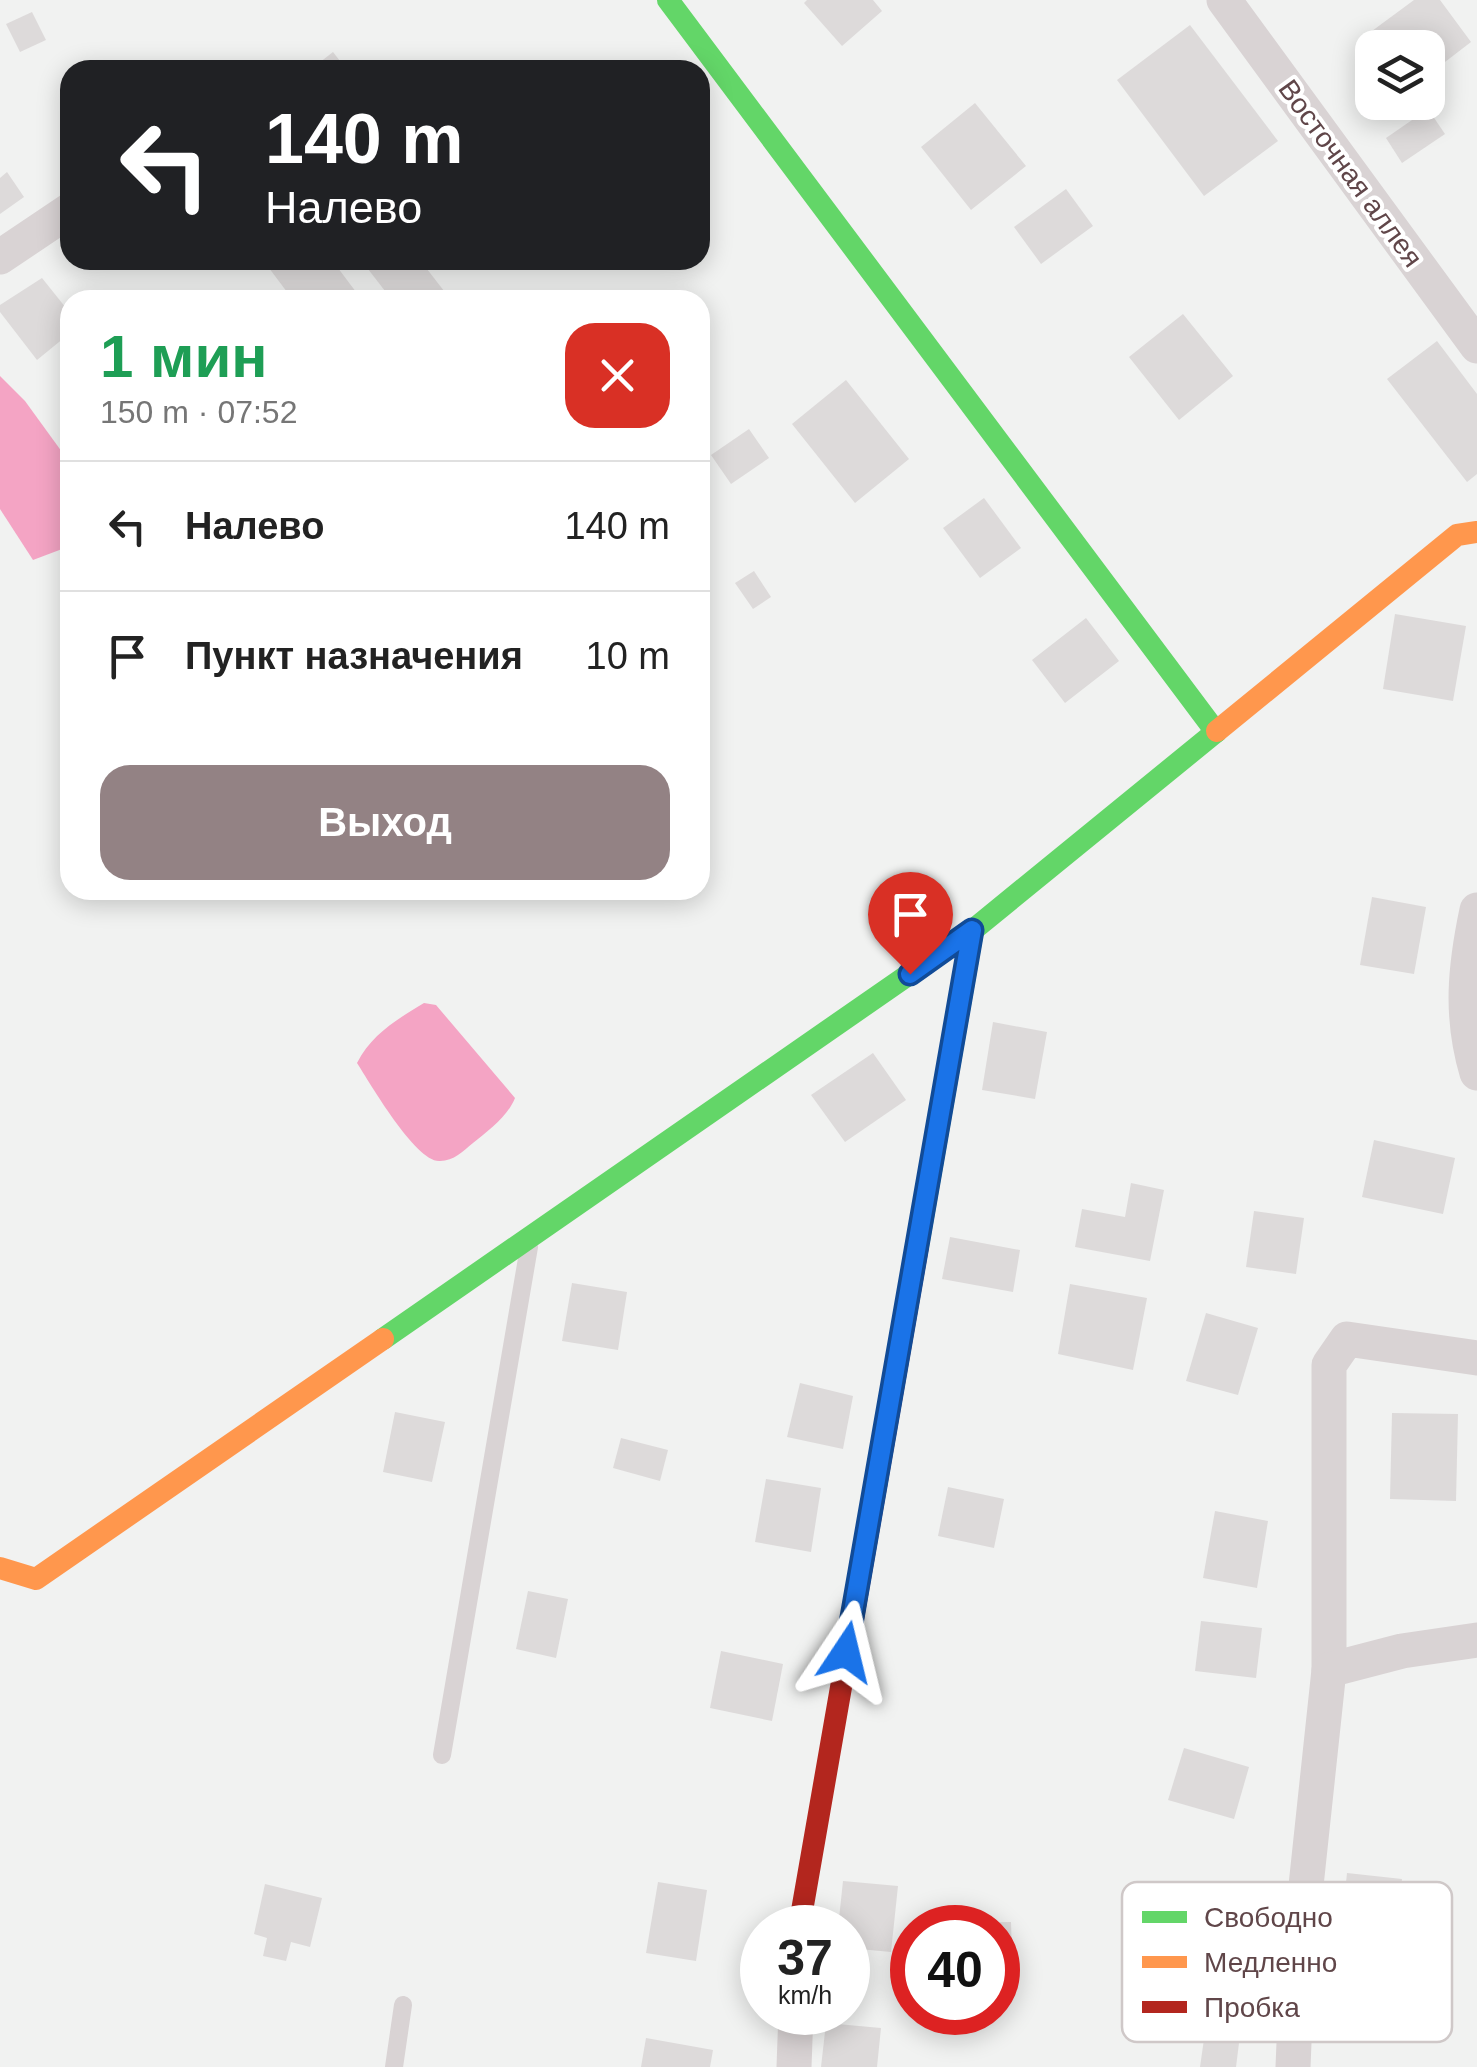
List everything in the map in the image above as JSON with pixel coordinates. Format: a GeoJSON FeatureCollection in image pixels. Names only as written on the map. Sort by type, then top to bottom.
{"type":"FeatureCollection","features":[{"type":"Feature","properties":{"kind":"street"},"geometry":{"type":"LineString","coordinates":[[668,0],[1216,732]]}},
{"type":"Feature","properties":{"kind":"street","name":"Восточная аллея"},"geometry":{"type":"LineString","coordinates":[[1224,0],[1477,346]]}},
{"type":"Feature","properties":{"kind":"street"},"geometry":{"type":"LineString","coordinates":[[0,257],[60,217]]}},
{"type":"Feature","properties":{"kind":"street"},"geometry":{"type":"LineString","coordinates":[[0,1568],[36,1580],[972,930],[1457,535],[1477,532]]}},
{"type":"Feature","properties":{"kind":"street"},"geometry":{"type":"LineString","coordinates":[[1477,910],[1466,960],[1466,1037],[1477,1073]]}},
{"type":"Feature","properties":{"kind":"street"},"geometry":{"type":"LineString","coordinates":[[803,1905],[972,930]]}},
{"type":"Feature","properties":{"kind":"street"},"geometry":{"type":"LineString","coordinates":[[1307,1882],[1330,1670],[1329,1365],[1347,1339],[1477,1358]]}},
{"type":"Feature","properties":{"kind":"street"},"geometry":{"type":"LineString","coordinates":[[1330,1670],[1402,1652],[1477,1640]]}},
{"type":"Feature","properties":{"kind":"street"},"geometry":{"type":"LineString","coordinates":[[794,2067],[795,2035]]}},
{"type":"Feature","properties":{"kind":"street"},"geometry":{"type":"LineString","coordinates":[[1293,2067],[1294,2042]]}},
{"type":"Feature","properties":{"kind":"lane"},"geometry":{"type":"LineString","coordinates":[[442,1755],[531,1236]]}},
{"type":"Feature","properties":{"kind":"lane"},"geometry":{"type":"LineString","coordinates":[[394,2067],[402,2005]]}},
{"type":"Feature","properties":{"kind":"shaded area"},"geometry":{"type":"Polygon","coordinates":[[[0,376],[25,401],[60,449],[60,550],[33,560],[0,509],[0,376]]]}},
{"type":"Feature","properties":{"kind":"shaded area"},"geometry":{"type":"Polygon","coordinates":[[[424,1003],[436,1005],[515,1098],[491,1128],[445,1161],[430,1158],[407,1136],[357,1063],[377,1036],[424,1003]]]}},
{"type":"Feature","properties":{"kind":"building"},"geometry":{"type":"Polygon","coordinates":[[[873,0],[882,11],[842,46],[804,3],[873,0]]]}},
{"type":"Feature","properties":{"kind":"building"},"geometry":{"type":"Polygon","coordinates":[[[1414,0],[1440,0],[1471,42],[1445,62],[1445,30],[1373,30],[1414,0]]]}},
{"type":"Feature","properties":{"kind":"building"},"geometry":{"type":"Polygon","coordinates":[[[32,12],[46,40],[20,52],[6,24],[32,12]]]}},
{"type":"Feature","properties":{"kind":"building"},"geometry":{"type":"Polygon","coordinates":[[[1190,25],[1278,141],[1204,196],[1117,80],[1190,25]]]}},
{"type":"Feature","properties":{"kind":"building"},"geometry":{"type":"Polygon","coordinates":[[[333,52],[339,60],[323,60],[333,52]]]}},
{"type":"Feature","properties":{"kind":"building"},"geometry":{"type":"Polygon","coordinates":[[[975,103],[1026,166],[971,210],[921,147],[975,103]]]}},
{"type":"Feature","properties":{"kind":"building"},"geometry":{"type":"Polygon","coordinates":[[[1412,120],[1435,120],[1445,134],[1402,163],[1386,138],[1412,120]]]}},
{"type":"Feature","properties":{"kind":"building"},"geometry":{"type":"Polygon","coordinates":[[[7,172],[24,197],[0,214],[0,178],[7,172]]]}},
{"type":"Feature","properties":{"kind":"building"},"geometry":{"type":"Polygon","coordinates":[[[1066,189],[1093,226],[1041,264],[1014,227],[1066,189]]]}},
{"type":"Feature","properties":{"kind":"building"},"geometry":{"type":"Polygon","coordinates":[[[270,270],[340,270],[354,290],[286,290],[270,270]]]}},
{"type":"Feature","properties":{"kind":"building"},"geometry":{"type":"Polygon","coordinates":[[[369,270],[428,270],[443,290],[384,290],[369,270]]]}},
{"type":"Feature","properties":{"kind":"building"},"geometry":{"type":"Polygon","coordinates":[[[42,278],[60,300],[60,341],[37,360],[0,312],[0,305],[42,278]]]}},
{"type":"Feature","properties":{"kind":"building"},"geometry":{"type":"Polygon","coordinates":[[[1183,314],[1233,376],[1179,420],[1129,357],[1183,314]]]}},
{"type":"Feature","properties":{"kind":"building"},"geometry":{"type":"Polygon","coordinates":[[[1437,341],[1477,394],[1477,474],[1467,482],[1387,379],[1437,341]]]}},
{"type":"Feature","properties":{"kind":"building"},"geometry":{"type":"Polygon","coordinates":[[[846,380],[909,459],[855,503],[792,424],[846,380]]]}},
{"type":"Feature","properties":{"kind":"building"},"geometry":{"type":"Polygon","coordinates":[[[749,429],[769,458],[731,484],[711,455],[749,429]]]}},
{"type":"Feature","properties":{"kind":"building"},"geometry":{"type":"Polygon","coordinates":[[[984,498],[1021,548],[980,578],[943,528],[984,498]]]}},
{"type":"Feature","properties":{"kind":"building"},"geometry":{"type":"Polygon","coordinates":[[[754,571],[771,597],[753,609],[735,583],[754,571]]]}},
{"type":"Feature","properties":{"kind":"building"},"geometry":{"type":"Polygon","coordinates":[[[1395,614],[1466,626],[1453,701],[1383,689],[1395,614]]]}},
{"type":"Feature","properties":{"kind":"building"},"geometry":{"type":"Polygon","coordinates":[[[1086,618],[1119,661],[1065,703],[1032,660],[1086,618]]]}},
{"type":"Feature","properties":{"kind":"building"},"geometry":{"type":"Polygon","coordinates":[[[1372,897],[1426,907],[1414,974],[1360,965],[1372,897]]]}},
{"type":"Feature","properties":{"kind":"building"},"geometry":{"type":"Polygon","coordinates":[[[993,1022],[1047,1032],[1035,1099],[982,1090],[993,1022]]]}},
{"type":"Feature","properties":{"kind":"building"},"geometry":{"type":"Polygon","coordinates":[[[873,1053],[906,1100],[845,1142],[811,1095],[873,1053]]]}},
{"type":"Feature","properties":{"kind":"building"},"geometry":{"type":"Polygon","coordinates":[[[1374,1140],[1455,1158],[1443,1214],[1362,1197],[1374,1140]]]}},
{"type":"Feature","properties":{"kind":"building"},"geometry":{"type":"Polygon","coordinates":[[[1131,1183],[1164,1190],[1150,1261],[1075,1247],[1082,1209],[1125,1217],[1131,1183]]]}},
{"type":"Feature","properties":{"kind":"building"},"geometry":{"type":"Polygon","coordinates":[[[1254,1211],[1304,1218],[1296,1274],[1246,1267],[1254,1211]]]}},
{"type":"Feature","properties":{"kind":"building"},"geometry":{"type":"Polygon","coordinates":[[[950,1237],[1020,1250],[1013,1292],[942,1279],[950,1237]]]}},
{"type":"Feature","properties":{"kind":"building"},"geometry":{"type":"Polygon","coordinates":[[[572,1283],[627,1292],[618,1350],[562,1341],[572,1283]]]}},
{"type":"Feature","properties":{"kind":"building"},"geometry":{"type":"Polygon","coordinates":[[[1070,1284],[1147,1298],[1133,1370],[1058,1354],[1070,1284]]]}},
{"type":"Feature","properties":{"kind":"building"},"geometry":{"type":"Polygon","coordinates":[[[1206,1313],[1258,1328],[1238,1395],[1186,1381],[1206,1313]]]}},
{"type":"Feature","properties":{"kind":"building"},"geometry":{"type":"Polygon","coordinates":[[[800,1383],[853,1396],[843,1449],[787,1437],[800,1383]]]}},
{"type":"Feature","properties":{"kind":"building"},"geometry":{"type":"Polygon","coordinates":[[[395,1412],[445,1422],[432,1482],[383,1472],[395,1412]]]}},
{"type":"Feature","properties":{"kind":"building"},"geometry":{"type":"Polygon","coordinates":[[[1392,1413],[1458,1414],[1456,1501],[1390,1499],[1392,1413]]]}},
{"type":"Feature","properties":{"kind":"building"},"geometry":{"type":"Polygon","coordinates":[[[621,1438],[668,1450],[660,1481],[613,1468],[621,1438]]]}},
{"type":"Feature","properties":{"kind":"building"},"geometry":{"type":"Polygon","coordinates":[[[766,1479],[821,1488],[811,1552],[755,1542],[766,1479]]]}},
{"type":"Feature","properties":{"kind":"building"},"geometry":{"type":"Polygon","coordinates":[[[948,1487],[1004,1499],[994,1548],[938,1536],[948,1487]]]}},
{"type":"Feature","properties":{"kind":"building"},"geometry":{"type":"Polygon","coordinates":[[[1215,1511],[1268,1521],[1257,1588],[1203,1578],[1215,1511]]]}},
{"type":"Feature","properties":{"kind":"building"},"geometry":{"type":"Polygon","coordinates":[[[528,1591],[568,1599],[556,1658],[516,1649],[528,1591]]]}},
{"type":"Feature","properties":{"kind":"building"},"geometry":{"type":"Polygon","coordinates":[[[1201,1621],[1262,1628],[1256,1678],[1195,1671],[1201,1621]]]}},
{"type":"Feature","properties":{"kind":"building"},"geometry":{"type":"Polygon","coordinates":[[[721,1651],[783,1664],[772,1721],[710,1708],[721,1651]]]}},
{"type":"Feature","properties":{"kind":"building"},"geometry":{"type":"Polygon","coordinates":[[[1184,1748],[1249,1767],[1234,1819],[1168,1800],[1184,1748]]]}},
{"type":"Feature","properties":{"kind":"building"},"geometry":{"type":"Polygon","coordinates":[[[1347,1873],[1402,1879],[1402,1882],[1346,1882],[1347,1873]]]}},
{"type":"Feature","properties":{"kind":"building"},"geometry":{"type":"Polygon","coordinates":[[[843,1881],[898,1886],[896,1905],[890,1905],[890,1952],[870,1950],[870,1905],[840,1905],[843,1881]]]}},
{"type":"Feature","properties":{"kind":"building"},"geometry":{"type":"Polygon","coordinates":[[[658,1882],[707,1890],[696,1961],[646,1953],[658,1882]]]}},
{"type":"Feature","properties":{"kind":"building"},"geometry":{"type":"Polygon","coordinates":[[[265,1884],[322,1898],[310,1947],[291,1942],[286,1961],[263,1956],[267,1938],[254,1934],[265,1884]]]}},
{"type":"Feature","properties":{"kind":"building"},"geometry":{"type":"Polygon","coordinates":[[[870,2027],[881,2028],[877,2067],[821,2067],[825,2035],[870,2035],[870,2027]]]}},
{"type":"Feature","properties":{"kind":"building"},"geometry":{"type":"Polygon","coordinates":[[[646,2038],[713,2050],[710,2067],[641,2067],[646,2038]]]}},
{"type":"Feature","properties":{"kind":"building"},"geometry":{"type":"Polygon","coordinates":[[[1204,2042],[1239,2043],[1236,2067],[1200,2067],[1204,2042]]]}},
{"type":"Feature","properties":{"kind":"traffic: fast"},"geometry":{"type":"LineString","coordinates":[[668,0],[1216,732]]}},
{"type":"Feature","properties":{"kind":"traffic: fast"},"geometry":{"type":"LineString","coordinates":[[383,1339],[973,930],[1217,731]]}},
{"type":"Feature","properties":{"kind":"traffic: fast"},"geometry":{"type":"LineString","coordinates":[[918,1246],[973,930]]}},
{"type":"Feature","properties":{"kind":"traffic: slow"},"geometry":{"type":"LineString","coordinates":[[1217,731],[1457,535],[1477,532]]}},
{"type":"Feature","properties":{"kind":"traffic: slow"},"geometry":{"type":"LineString","coordinates":[[0,1568],[36,1579],[383,1339]]}},
{"type":"Feature","properties":{"kind":"traffic: jam"},"geometry":{"type":"LineString","coordinates":[[803,1905],[918,1246]]}},
{"type":"Feature","properties":{"kind":"route"},"geometry":{"type":"LineString","coordinates":[[846,1652],[972,930],[910,974]]}}]}
